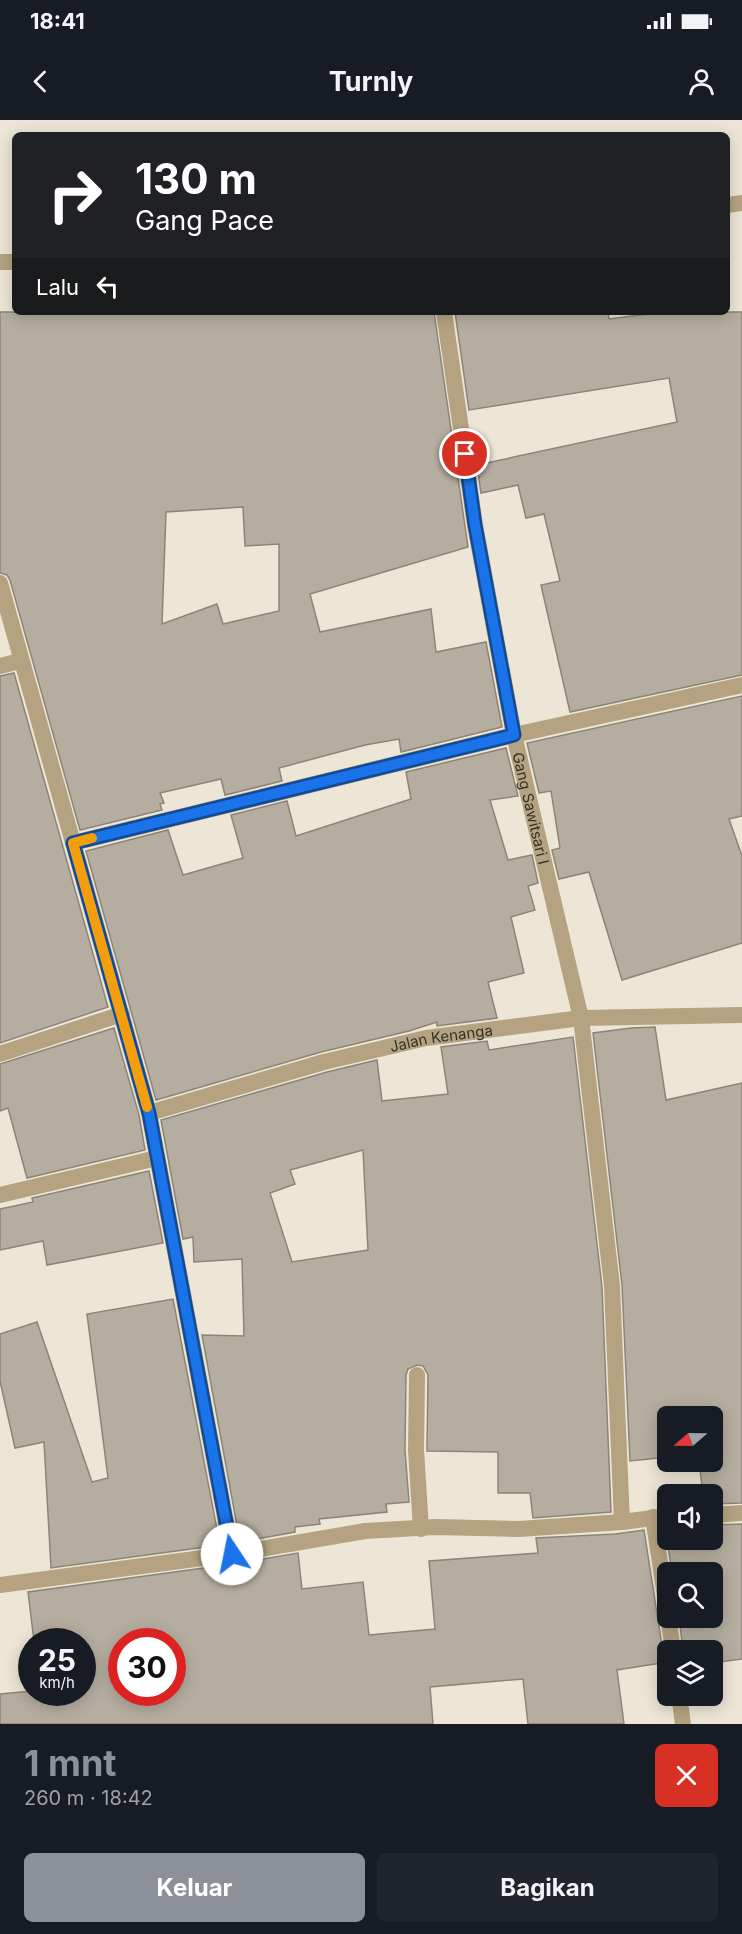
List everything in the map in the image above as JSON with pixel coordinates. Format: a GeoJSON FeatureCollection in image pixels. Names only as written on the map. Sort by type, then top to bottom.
{"type":"FeatureCollection","features":[{"type":"Feature","properties":{"kind":"street","name":"Gang Sawitsari I"},"geometry":{"type":"LineString","coordinates":[[444,315],[475,525],[514,735],[581,1018],[612,1286],[622,1522]]}},
{"type":"Feature","properties":{"kind":"street"},"geometry":{"type":"LineString","coordinates":[[0,583],[20,661],[149,1113],[232,1554]]}},
{"type":"Feature","properties":{"kind":"street"},"geometry":{"type":"LineString","coordinates":[[0,666],[20,661]]}},
{"type":"Feature","properties":{"kind":"street"},"geometry":{"type":"LineString","coordinates":[[73,843],[514,735],[742,685]]}},
{"type":"Feature","properties":{"kind":"street"},"geometry":{"type":"LineString","coordinates":[[0,1054],[122,1014]]}},
{"type":"Feature","properties":{"kind":"street","name":"Jalan Kenanga"},"geometry":{"type":"LineString","coordinates":[[149,1113],[324,1062],[426,1038],[581,1018],[742,1015]]}},
{"type":"Feature","properties":{"kind":"street"},"geometry":{"type":"LineString","coordinates":[[0,1195],[157,1158]]}},
{"type":"Feature","properties":{"kind":"street"},"geometry":{"type":"LineString","coordinates":[[417,1376],[416,1450],[421,1529]]}},
{"type":"Feature","properties":{"kind":"street"},"geometry":{"type":"LineString","coordinates":[[723,1514],[742,1513]]}},
{"type":"Feature","properties":{"kind":"street"},"geometry":{"type":"LineString","coordinates":[[0,1584],[232,1554],[365,1531],[435,1527],[519,1529],[657,1517]]}},
{"type":"Feature","properties":{"kind":"street"},"geometry":{"type":"LineString","coordinates":[[681,1706],[683,1724]]}},
{"type":"Feature","properties":{"kind":"building"},"geometry":{"type":"Polygon","coordinates":[[[0,312],[12,312],[12,315],[434,315],[468,547],[310,594],[320,632],[431,609],[436,652],[486,642],[502,727],[401,752],[399,739],[365,745],[279,768],[282,781],[225,795],[221,779],[160,793],[164,803],[160,804],[162,810],[80,830],[7,575],[0,573],[0,312]],[[243,507],[166,512],[162,624],[217,604],[223,624],[279,611],[279,544],[245,546],[243,507]]]}},
{"type":"Feature","properties":{"kind":"building"},"geometry":{"type":"Polygon","coordinates":[[[730,312],[742,312],[742,675],[570,712],[541,585],[560,581],[544,514],[526,518],[518,485],[481,493],[477,465],[677,422],[669,378],[469,410],[455,315],[608,315],[609,319],[640,315],[730,315],[730,312]]]}},
{"type":"Feature","properties":{"kind":"building"},"geometry":{"type":"Polygon","coordinates":[[[14,673],[108,1007],[0,1043],[0,676],[14,673]]]}},
{"type":"Feature","properties":{"kind":"building"},"geometry":{"type":"Polygon","coordinates":[[[742,696],[742,816],[729,819],[742,856],[742,943],[622,980],[589,872],[559,879],[552,850],[560,848],[551,791],[539,793],[527,743],[742,696]]]}},
{"type":"Feature","properties":{"kind":"building"},"geometry":{"type":"Polygon","coordinates":[[[506,748],[518,796],[490,800],[508,860],[532,855],[538,883],[528,886],[535,910],[511,917],[524,973],[488,982],[497,1018],[437,1026],[437,1022],[321,1052],[156,1100],[86,851],[168,830],[183,875],[243,858],[231,815],[287,801],[296,836],[411,799],[406,772],[506,748]]]}},
{"type":"Feature","properties":{"kind":"building"},"geometry":{"type":"Polygon","coordinates":[[[655,1027],[666,1100],[742,1083],[742,1503],[723,1504],[723,1484],[702,1484],[700,1472],[723,1472],[723,1406],[657,1406],[657,1458],[630,1461],[622,1285],[593,1033],[655,1027]]]}},
{"type":"Feature","properties":{"kind":"building"},"geometry":{"type":"Polygon","coordinates":[[[114,1028],[139,1115],[145,1150],[27,1178],[8,1108],[0,1111],[0,1064],[114,1028]]]}},
{"type":"Feature","properties":{"kind":"building"},"geometry":{"type":"Polygon","coordinates":[[[573,1037],[602,1287],[611,1512],[533,1518],[530,1493],[498,1493],[498,1452],[427,1451],[428,1375],[423,1366],[417,1365],[408,1369],[406,1375],[405,1450],[409,1502],[386,1504],[387,1512],[319,1519],[320,1524],[295,1527],[295,1532],[240,1542],[202,1335],[244,1336],[242,1259],[194,1262],[193,1237],[183,1239],[161,1120],[327,1072],[377,1060],[382,1101],[448,1094],[441,1047],[487,1041],[489,1050],[573,1037]],[[363,1150],[290,1170],[295,1184],[270,1193],[292,1262],[368,1250],[363,1150]]]}},
{"type":"Feature","properties":{"kind":"building"},"geometry":{"type":"Polygon","coordinates":[[[149,1171],[163,1243],[47,1265],[43,1241],[0,1250],[0,1209],[33,1202],[32,1198],[149,1171]]]}},
{"type":"Feature","properties":{"kind":"building"},"geometry":{"type":"Polygon","coordinates":[[[173,1299],[220,1545],[51,1568],[44,1442],[15,1448],[0,1381],[0,1334],[37,1322],[92,1482],[108,1478],[87,1314],[173,1299]]]}},
{"type":"Feature","properties":{"kind":"building"},"geometry":{"type":"Polygon","coordinates":[[[742,1524],[742,1659],[723,1662],[723,1640],[682,1640],[680,1628],[723,1628],[723,1562],[670,1562],[669,1550],[723,1550],[723,1525],[742,1524]]]}},
{"type":"Feature","properties":{"kind":"building"},"geometry":{"type":"Polygon","coordinates":[[[644,1530],[657,1613],[657,1628],[659,1628],[661,1640],[657,1640],[657,1664],[617,1670],[624,1724],[528,1724],[523,1679],[430,1687],[433,1724],[0,1724],[0,1694],[18,1692],[18,1706],[96,1706],[96,1628],[32,1628],[28,1592],[298,1553],[302,1589],[363,1582],[369,1635],[435,1629],[429,1561],[538,1553],[536,1538],[615,1534],[644,1530]]]}},
{"type":"Feature","properties":{"kind":"slow traffic"},"geometry":{"type":"LineString","coordinates":[[92,838],[73,843],[147,1107]]}},
{"type":"Feature","properties":{"kind":"route"},"geometry":{"type":"LineString","coordinates":[[232,1554],[149,1113],[73,843],[514,735],[475,525],[465,454]]}}]}
